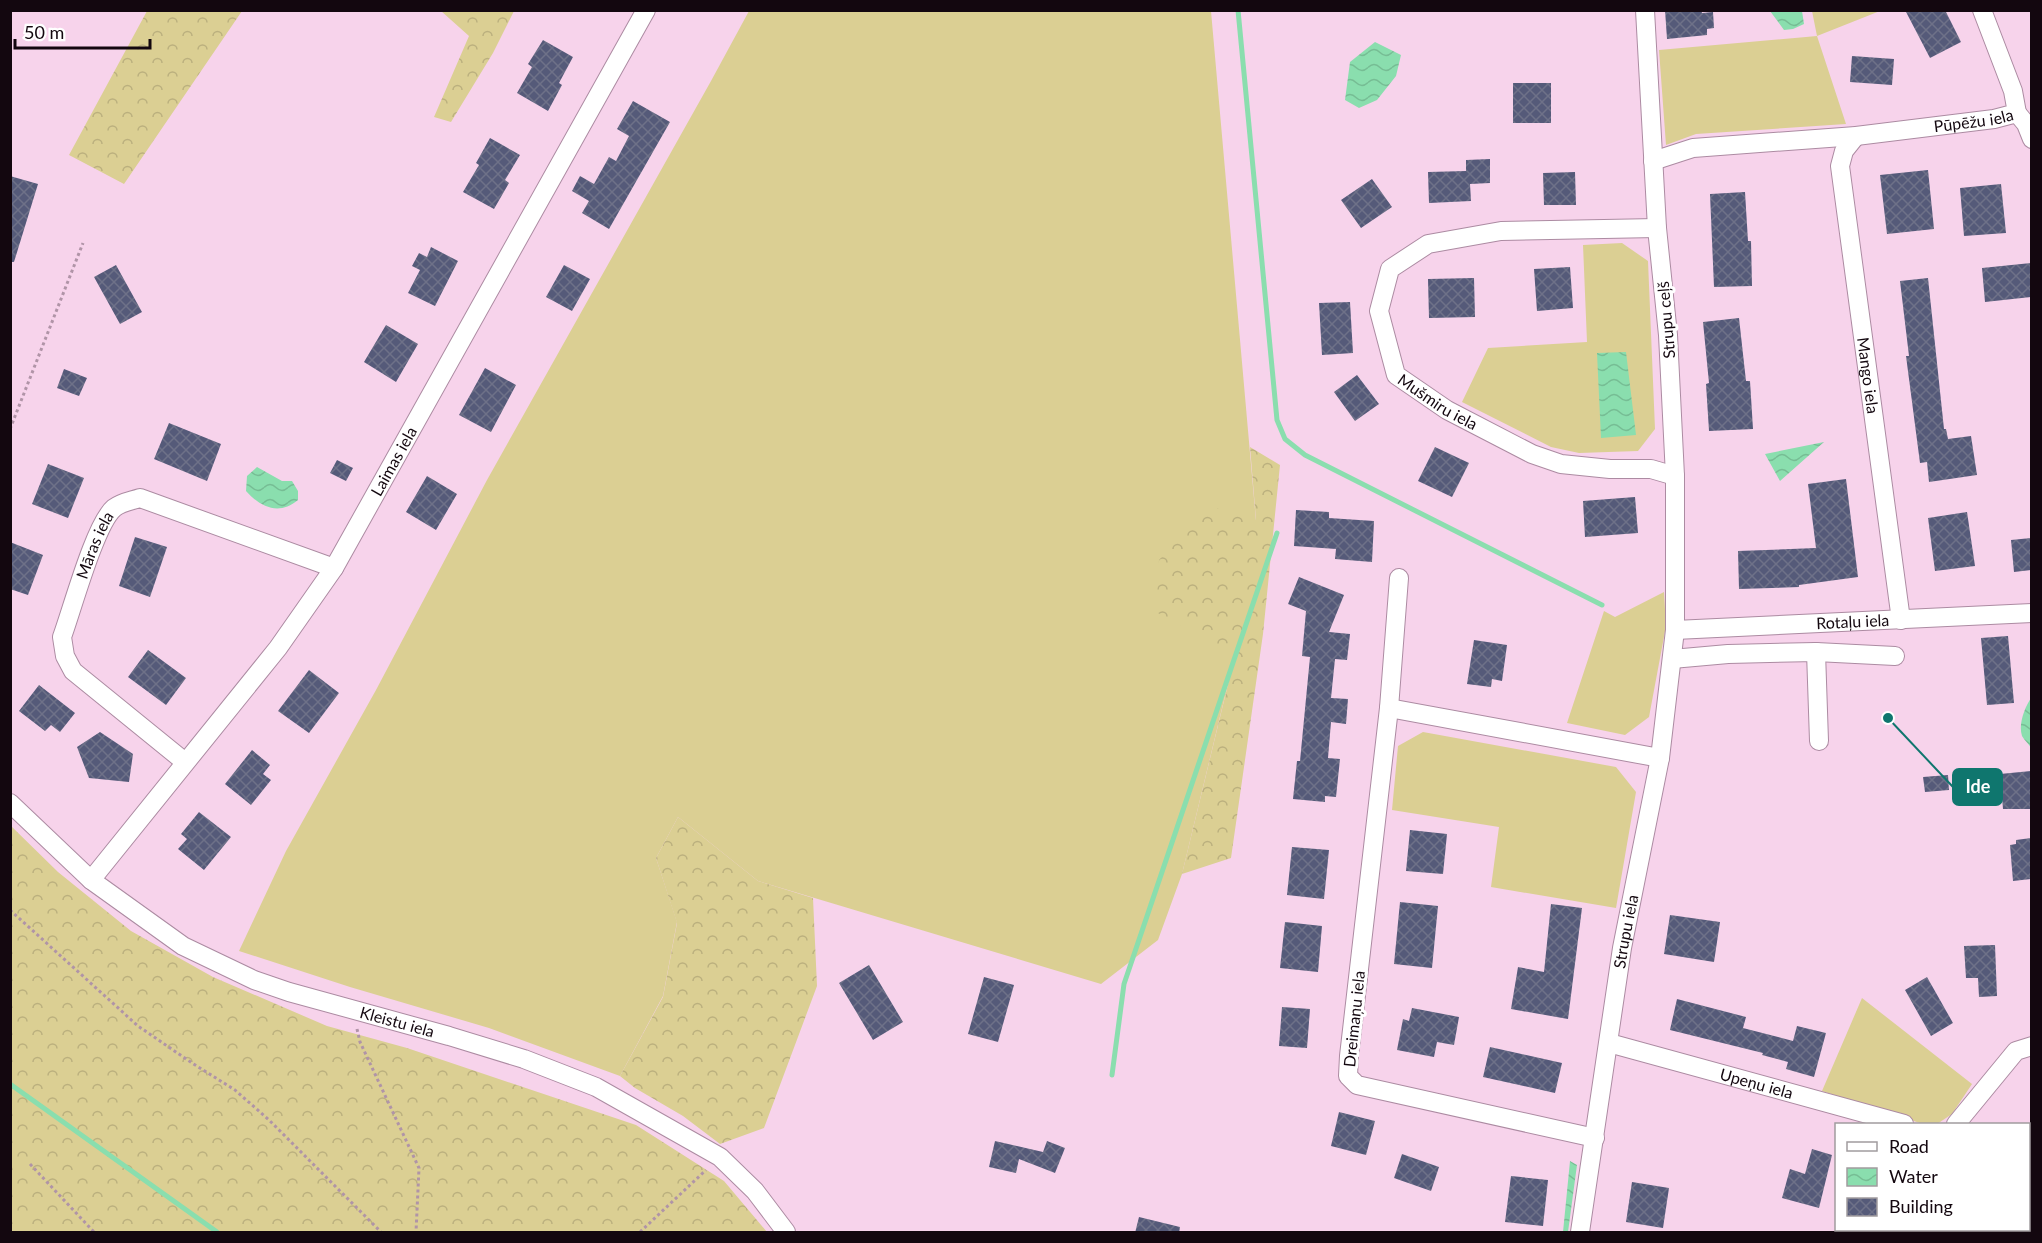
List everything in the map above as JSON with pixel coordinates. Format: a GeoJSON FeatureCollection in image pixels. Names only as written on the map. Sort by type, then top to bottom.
{"type":"FeatureCollection","features":[{"type":"Feature","properties":{"kind":"street","name":"Laimas iela"},"geometry":{"type":"LineString","coordinates":[[91,880],[278,648],[334,568],[646,10]]}},
{"type":"Feature","properties":{"kind":"street","name":"Strupu ceļš"},"geometry":{"type":"LineString","coordinates":[[1645,10],[1657,228],[1668,335],[1675,476],[1675,630]]}},
{"type":"Feature","properties":{"kind":"street","name":"Pūpēžu iela"},"geometry":{"type":"LineString","coordinates":[[1653,161],[1694,148],[1856,136],[1994,119],[2017,113],[2013,91],[1982,10]]}},
{"type":"Feature","properties":{"kind":"street"},"geometry":{"type":"LineString","coordinates":[[2017,113],[2026,124],[2031,139]]}},
{"type":"Feature","properties":{"kind":"street","name":"Mango iela"},"geometry":{"type":"LineString","coordinates":[[1856,136],[1844,151],[1840,166],[1900,620]]}},
{"type":"Feature","properties":{"kind":"street","name":"Mušmiru iela"},"geometry":{"type":"LineString","coordinates":[[1657,228],[1501,231],[1428,244],[1390,269],[1379,311],[1396,375],[1447,410],[1532,454],[1561,464],[1610,469],[1651,469],[1675,476]]}},
{"type":"Feature","properties":{"kind":"street","name":"Māras iela"},"geometry":{"type":"LineString","coordinates":[[185,762],[73,671],[65,656],[62,637],[101,525],[113,509],[140,498],[334,568]]}},
{"type":"Feature","properties":{"kind":"street","name":"Dreimaņu iela"},"geometry":{"type":"LineString","coordinates":[[1399,578],[1389,708],[1348,1076],[1357,1085],[1595,1138]]}},
{"type":"Feature","properties":{"kind":"street","name":"Rotaļu iela"},"geometry":{"type":"LineString","coordinates":[[1675,630],[2031,613]]}},
{"type":"Feature","properties":{"kind":"street","name":"Strupu iela"},"geometry":{"type":"LineString","coordinates":[[1580,1233],[1623,948],[1660,758],[1675,630]]}},
{"type":"Feature","properties":{"kind":"street"},"geometry":{"type":"LineString","coordinates":[[1816,652],[1819,741]]}},
{"type":"Feature","properties":{"kind":"street"},"geometry":{"type":"LineString","coordinates":[[1672,659],[1728,654],[1816,652],[1895,656]]}},
{"type":"Feature","properties":{"kind":"street"},"geometry":{"type":"LineString","coordinates":[[1389,708],[1660,758]]}},
{"type":"Feature","properties":{"kind":"street","name":"Kleistu iela"},"geometry":{"type":"LineString","coordinates":[[10,803],[91,880],[183,946],[254,980],[289,992],[449,1036],[575,1078],[631,1105],[720,1157],[755,1191],[786,1233]]}},
{"type":"Feature","properties":{"kind":"street","name":"Upeņu iela"},"geometry":{"type":"LineString","coordinates":[[1609,1043],[1897,1123]]}},
{"type":"Feature","properties":{"kind":"street"},"geometry":{"type":"LineString","coordinates":[[1958,1123],[2016,1051],[2031,1046]]}},
{"type":"Feature","properties":{"kind":"path"},"geometry":{"type":"LineString","coordinates":[[10,429],[83,243]]}},
{"type":"Feature","properties":{"kind":"path"},"geometry":{"type":"LineString","coordinates":[[10,910],[138,1026],[235,1090],[269,1120],[381,1233]]}},
{"type":"Feature","properties":{"kind":"path"},"geometry":{"type":"LineString","coordinates":[[353,1011],[360,1042],[419,1168],[416,1233]]}},
{"type":"Feature","properties":{"kind":"path"},"geometry":{"type":"LineString","coordinates":[[640,1233],[720,1157]]}},
{"type":"Feature","properties":{"kind":"path"},"geometry":{"type":"LineString","coordinates":[[30,1164],[94,1233]]}},
{"type":"Feature","properties":{"kind":"green space"},"geometry":{"type":"Polygon","coordinates":[[[147,11],[242,11],[124,184],[69,155],[147,11]]]}},
{"type":"Feature","properties":{"kind":"green space"},"geometry":{"type":"Polygon","coordinates":[[[441,11],[514,11],[493,53],[451,122],[434,117],[469,36],[441,11]]]}},
{"type":"Feature","properties":{"kind":"green space"},"geometry":{"type":"Polygon","coordinates":[[[749,11],[1211,11],[1256,521],[1238,642],[1182,874],[1158,940],[1101,984],[758,881],[678,817],[656,858],[677,922],[663,996],[620,1076],[489,1028],[239,951],[286,851],[376,690],[487,480],[749,11]]]}},
{"type":"Feature","properties":{"kind":"green space"},"geometry":{"type":"Polygon","coordinates":[[[1812,11],[1880,11],[1817,36],[1812,11]]]}},
{"type":"Feature","properties":{"kind":"green space"},"geometry":{"type":"Polygon","coordinates":[[[1817,36],[1846,124],[1696,134],[1666,145],[1659,50],[1817,36]]]}},
{"type":"Feature","properties":{"kind":"green space"},"geometry":{"type":"Polygon","coordinates":[[[1622,243],[1648,261],[1655,429],[1638,451],[1579,453],[1551,447],[1462,402],[1488,348],[1587,342],[1583,245],[1622,243]]]}},
{"type":"Feature","properties":{"kind":"green space"},"geometry":{"type":"Polygon","coordinates":[[[1250,447],[1280,465],[1263,634],[1231,858],[1182,874],[1238,643],[1216,644],[1156,612],[1159,560],[1209,506],[1256,520],[1250,447]]]}},
{"type":"Feature","properties":{"kind":"green space"},"geometry":{"type":"Polygon","coordinates":[[[1664,592],[1666,626],[1649,717],[1625,735],[1567,723],[1604,611],[1615,617],[1664,592]]]}},
{"type":"Feature","properties":{"kind":"green space"},"geometry":{"type":"Polygon","coordinates":[[[1423,732],[1616,767],[1636,792],[1616,908],[1491,887],[1499,827],[1392,810],[1398,746],[1423,732]]]}},
{"type":"Feature","properties":{"kind":"green space"},"geometry":{"type":"Polygon","coordinates":[[[678,817],[758,881],[813,898],[817,986],[764,1128],[720,1144],[683,1116],[635,1088],[620,1076],[663,997],[677,923],[656,858],[678,817]]]}},
{"type":"Feature","properties":{"kind":"green space"},"geometry":{"type":"Polygon","coordinates":[[[10,825],[58,872],[131,931],[213,977],[327,1026],[407,1048],[636,1125],[724,1181],[767,1232],[11,1232],[10,825]]]}},
{"type":"Feature","properties":{"kind":"green space"},"geometry":{"type":"Polygon","coordinates":[[[1862,998],[1972,1084],[1952,1114],[1938,1123],[1920,1123],[1822,1091],[1862,998]]]}},
{"type":"Feature","properties":{"kind":"green space"},"geometry":{"type":"Polygon","coordinates":[[[1836,1231],[1960,1231],[1959,1232],[1836,1231]]]}},
{"type":"Feature","properties":{"kind":"water"},"geometry":{"type":"Polygon","coordinates":[[[1770,11],[1802,11],[1804,24],[1784,30],[1770,11]]]}},
{"type":"Feature","properties":{"kind":"water"},"geometry":{"type":"Polygon","coordinates":[[[1375,42],[1401,55],[1396,76],[1377,100],[1359,108],[1345,100],[1350,62],[1375,42]]]}},
{"type":"Feature","properties":{"kind":"water"},"geometry":{"type":"Polygon","coordinates":[[[1626,352],[1636,435],[1601,438],[1597,353],[1626,352]]]}},
{"type":"Feature","properties":{"kind":"water"},"geometry":{"type":"Polygon","coordinates":[[[1824,442],[1780,481],[1765,454],[1824,442]]]}},
{"type":"Feature","properties":{"kind":"water"},"geometry":{"type":"Polygon","coordinates":[[[257,467],[282,481],[292,481],[298,491],[298,500],[284,508],[270,508],[251,497],[246,491],[247,476],[257,467]]]}},
{"type":"Feature","properties":{"kind":"water"},"geometry":{"type":"Polygon","coordinates":[[[2031,698],[2031,748],[2022,736],[2021,726],[2024,711],[2031,698]]]}},
{"type":"Feature","properties":{"kind":"water"},"geometry":{"type":"Polygon","coordinates":[[[1570,1161],[1577,1165],[1568,1232],[1563,1232],[1570,1161]]]}},
{"type":"Feature","properties":{"kind":"building"},"geometry":{"type":"Polygon","coordinates":[[[1665,10],[1713,12],[1714,28],[1707,29],[1707,35],[1667,39],[1665,10]]]}},
{"type":"Feature","properties":{"kind":"building"},"geometry":{"type":"Polygon","coordinates":[[[1905,10],[1945,10],[1961,42],[1930,58],[1905,10]]]}},
{"type":"Feature","properties":{"kind":"building"},"geometry":{"type":"Polygon","coordinates":[[[543,40],[573,57],[548,111],[517,93],[532,67],[528,64],[543,40]]]}},
{"type":"Feature","properties":{"kind":"building"},"geometry":{"type":"Polygon","coordinates":[[[1852,56],[1894,59],[1892,85],[1850,82],[1852,56]]]}},
{"type":"Feature","properties":{"kind":"building"},"geometry":{"type":"Polygon","coordinates":[[[1513,83],[1551,83],[1551,123],[1513,123],[1513,83]]]}},
{"type":"Feature","properties":{"kind":"building"},"geometry":{"type":"Polygon","coordinates":[[[633,101],[670,122],[609,229],[582,213],[589,201],[572,191],[580,176],[594,184],[609,157],[616,161],[629,136],[617,129],[633,101]]]}},
{"type":"Feature","properties":{"kind":"building"},"geometry":{"type":"Polygon","coordinates":[[[490,138],[520,155],[505,180],[509,183],[494,209],[463,192],[479,165],[476,163],[490,138]]]}},
{"type":"Feature","properties":{"kind":"building"},"geometry":{"type":"Polygon","coordinates":[[[1490,159],[1490,183],[1470,184],[1471,201],[1429,203],[1428,172],[1466,171],[1466,160],[1490,159]]]}},
{"type":"Feature","properties":{"kind":"building"},"geometry":{"type":"Polygon","coordinates":[[[1928,170],[1934,229],[1887,234],[1880,175],[1928,170]]]}},
{"type":"Feature","properties":{"kind":"building"},"geometry":{"type":"Polygon","coordinates":[[[1575,172],[1576,205],[1544,205],[1543,173],[1575,172]]]}},
{"type":"Feature","properties":{"kind":"building"},"geometry":{"type":"Polygon","coordinates":[[[10,176],[38,184],[14,262],[10,262],[10,176]]]}},
{"type":"Feature","properties":{"kind":"building"},"geometry":{"type":"Polygon","coordinates":[[[1372,179],[1392,207],[1361,228],[1341,200],[1372,179]]]}},
{"type":"Feature","properties":{"kind":"building"},"geometry":{"type":"Polygon","coordinates":[[[2001,184],[2006,233],[1964,236],[1960,188],[2001,184]]]}},
{"type":"Feature","properties":{"kind":"building"},"geometry":{"type":"Polygon","coordinates":[[[1745,192],[1748,241],[1751,241],[1752,286],[1714,287],[1710,194],[1745,192]]]}},
{"type":"Feature","properties":{"kind":"building"},"geometry":{"type":"Polygon","coordinates":[[[431,247],[458,261],[435,306],[408,293],[420,270],[412,266],[419,253],[427,257],[431,247]]]}},
{"type":"Feature","properties":{"kind":"building"},"geometry":{"type":"Polygon","coordinates":[[[2031,263],[2031,297],[1985,302],[1982,268],[2031,263]]]}},
{"type":"Feature","properties":{"kind":"building"},"geometry":{"type":"Polygon","coordinates":[[[116,265],[142,312],[120,324],[94,277],[116,265]]]}},
{"type":"Feature","properties":{"kind":"building"},"geometry":{"type":"Polygon","coordinates":[[[564,265],[590,279],[572,311],[546,297],[564,265]]]}},
{"type":"Feature","properties":{"kind":"building"},"geometry":{"type":"Polygon","coordinates":[[[1570,267],[1573,308],[1537,311],[1534,269],[1570,267]]]}},
{"type":"Feature","properties":{"kind":"building"},"geometry":{"type":"Polygon","coordinates":[[[1474,278],[1475,317],[1429,318],[1428,279],[1474,278]]]}},
{"type":"Feature","properties":{"kind":"building"},"geometry":{"type":"Polygon","coordinates":[[[1928,278],[1944,429],[1946,429],[1948,439],[1971,436],[1977,475],[1929,482],[1927,462],[1920,463],[1906,356],[1909,356],[1900,281],[1928,278]]]}},
{"type":"Feature","properties":{"kind":"building"},"geometry":{"type":"Polygon","coordinates":[[[1350,302],[1353,353],[1322,355],[1319,303],[1350,302]]]}},
{"type":"Feature","properties":{"kind":"building"},"geometry":{"type":"Polygon","coordinates":[[[1739,318],[1746,381],[1750,381],[1753,429],[1709,431],[1706,384],[1709,383],[1703,322],[1739,318]]]}},
{"type":"Feature","properties":{"kind":"building"},"geometry":{"type":"Polygon","coordinates":[[[386,325],[418,344],[396,382],[364,362],[386,325]]]}},
{"type":"Feature","properties":{"kind":"building"},"geometry":{"type":"Polygon","coordinates":[[[485,368],[516,385],[491,432],[459,415],[485,368]]]}},
{"type":"Feature","properties":{"kind":"building"},"geometry":{"type":"Polygon","coordinates":[[[64,369],[87,378],[79,396],[57,388],[64,369]]]}},
{"type":"Feature","properties":{"kind":"building"},"geometry":{"type":"Polygon","coordinates":[[[1357,375],[1379,404],[1355,421],[1334,392],[1357,375]]]}},
{"type":"Feature","properties":{"kind":"building"},"geometry":{"type":"Polygon","coordinates":[[[169,423],[221,444],[207,481],[154,459],[169,423]]]}},
{"type":"Feature","properties":{"kind":"building"},"geometry":{"type":"Polygon","coordinates":[[[1435,447],[1469,463],[1452,497],[1418,481],[1435,447]]]}},
{"type":"Feature","properties":{"kind":"building"},"geometry":{"type":"Polygon","coordinates":[[[337,460],[353,468],[346,481],[330,473],[337,460]]]}},
{"type":"Feature","properties":{"kind":"building"},"geometry":{"type":"Polygon","coordinates":[[[48,464],[84,478],[68,518],[32,504],[48,464]]]}},
{"type":"Feature","properties":{"kind":"building"},"geometry":{"type":"Polygon","coordinates":[[[427,476],[457,494],[436,530],[406,512],[427,476]]]}},
{"type":"Feature","properties":{"kind":"building"},"geometry":{"type":"Polygon","coordinates":[[[1846,479],[1858,577],[1799,585],[1799,587],[1739,589],[1738,551],[1816,548],[1808,484],[1846,479]]]}},
{"type":"Feature","properties":{"kind":"building"},"geometry":{"type":"Polygon","coordinates":[[[1635,497],[1638,533],[1585,537],[1583,501],[1635,497]]]}},
{"type":"Feature","properties":{"kind":"building"},"geometry":{"type":"Polygon","coordinates":[[[1296,510],[1329,512],[1329,518],[1374,521],[1372,562],[1335,559],[1336,549],[1294,546],[1296,510]]]}},
{"type":"Feature","properties":{"kind":"building"},"geometry":{"type":"Polygon","coordinates":[[[1967,512],[1975,566],[1935,571],[1928,518],[1967,512]]]}},
{"type":"Feature","properties":{"kind":"building"},"geometry":{"type":"Polygon","coordinates":[[[135,537],[167,547],[150,597],[119,586],[135,537]]]}},
{"type":"Feature","properties":{"kind":"building"},"geometry":{"type":"Polygon","coordinates":[[[2031,538],[2031,570],[2014,572],[2011,540],[2031,538]]]}},
{"type":"Feature","properties":{"kind":"building"},"geometry":{"type":"Polygon","coordinates":[[[10,542],[43,555],[28,595],[10,589],[10,542]]]}},
{"type":"Feature","properties":{"kind":"building"},"geometry":{"type":"Polygon","coordinates":[[[1299,577],[1344,595],[1329,632],[1350,634],[1347,660],[1335,659],[1331,698],[1348,699],[1346,724],[1331,722],[1328,758],[1340,759],[1336,797],[1325,796],[1325,802],[1293,799],[1297,761],[1300,761],[1310,657],[1302,656],[1306,611],[1288,604],[1299,577]]]}},
{"type":"Feature","properties":{"kind":"building"},"geometry":{"type":"Polygon","coordinates":[[[2008,636],[2014,703],[1987,705],[1981,638],[2008,636]]]}},
{"type":"Feature","properties":{"kind":"building"},"geometry":{"type":"Polygon","coordinates":[[[1474,640],[1507,645],[1502,681],[1492,679],[1491,687],[1467,684],[1474,640]]]}},
{"type":"Feature","properties":{"kind":"building"},"geometry":{"type":"Polygon","coordinates":[[[148,650],[186,678],[166,705],[128,677],[148,650]]]}},
{"type":"Feature","properties":{"kind":"building"},"geometry":{"type":"Polygon","coordinates":[[[309,670],[339,693],[309,733],[278,711],[309,670]]]}},
{"type":"Feature","properties":{"kind":"building"},"geometry":{"type":"Polygon","coordinates":[[[39,685],[75,713],[60,732],[51,725],[45,731],[19,711],[39,685]]]}},
{"type":"Feature","properties":{"kind":"building"},"geometry":{"type":"Polygon","coordinates":[[[100,732],[133,754],[129,782],[89,778],[77,747],[100,732]]]}},
{"type":"Feature","properties":{"kind":"building"},"geometry":{"type":"Polygon","coordinates":[[[252,750],[270,765],[263,774],[271,780],[251,805],[225,784],[252,750]]]}},
{"type":"Feature","properties":{"kind":"building"},"geometry":{"type":"Polygon","coordinates":[[[2031,771],[2031,809],[2003,809],[2000,774],[2031,771]]]}},
{"type":"Feature","properties":{"kind":"building"},"geometry":{"type":"Polygon","coordinates":[[[1948,775],[1949,790],[1925,792],[1923,777],[1948,775]]]}},
{"type":"Feature","properties":{"kind":"building"},"geometry":{"type":"Polygon","coordinates":[[[199,812],[231,837],[204,870],[178,849],[187,839],[181,834],[199,812]]]}},
{"type":"Feature","properties":{"kind":"building"},"geometry":{"type":"Polygon","coordinates":[[[1410,830],[1447,834],[1443,874],[1406,871],[1410,830]]]}},
{"type":"Feature","properties":{"kind":"building"},"geometry":{"type":"Polygon","coordinates":[[[2031,838],[2031,879],[2013,881],[2010,845],[2016,844],[2016,840],[2031,838]]]}},
{"type":"Feature","properties":{"kind":"building"},"geometry":{"type":"Polygon","coordinates":[[[1292,847],[1329,850],[1324,899],[1287,895],[1292,847]]]}},
{"type":"Feature","properties":{"kind":"building"},"geometry":{"type":"Polygon","coordinates":[[[1400,902],[1438,906],[1432,968],[1394,964],[1400,902]]]}},
{"type":"Feature","properties":{"kind":"building"},"geometry":{"type":"Polygon","coordinates":[[[1551,904],[1582,908],[1568,1019],[1511,1009],[1518,967],[1544,972],[1551,904]]]}},
{"type":"Feature","properties":{"kind":"building"},"geometry":{"type":"Polygon","coordinates":[[[1670,915],[1720,922],[1714,962],[1664,954],[1670,915]]]}},
{"type":"Feature","properties":{"kind":"building"},"geometry":{"type":"Polygon","coordinates":[[[1285,922],[1322,926],[1318,972],[1280,968],[1285,922]]]}},
{"type":"Feature","properties":{"kind":"building"},"geometry":{"type":"Polygon","coordinates":[[[1995,945],[1997,996],[1979,997],[1978,978],[1966,978],[1964,946],[1995,945]]]}},
{"type":"Feature","properties":{"kind":"building"},"geometry":{"type":"Polygon","coordinates":[[[869,965],[903,1022],[873,1040],[839,983],[869,965]]]}},
{"type":"Feature","properties":{"kind":"building"},"geometry":{"type":"Polygon","coordinates":[[[984,977],[1014,985],[998,1042],[968,1034],[984,977]]]}},
{"type":"Feature","properties":{"kind":"building"},"geometry":{"type":"Polygon","coordinates":[[[1927,977],[1953,1023],[1931,1036],[1905,990],[1927,977]]]}},
{"type":"Feature","properties":{"kind":"building"},"geometry":{"type":"Polygon","coordinates":[[[1677,999],[1746,1017],[1743,1028],[1793,1041],[1797,1026],[1826,1033],[1814,1077],[1786,1069],[1788,1062],[1762,1055],[1763,1053],[1670,1030],[1677,999]]]}},
{"type":"Feature","properties":{"kind":"building"},"geometry":{"type":"Polygon","coordinates":[[[1282,1007],[1310,1009],[1307,1048],[1279,1046],[1282,1007]]]}},
{"type":"Feature","properties":{"kind":"building"},"geometry":{"type":"Polygon","coordinates":[[[1412,1008],[1459,1017],[1454,1045],[1437,1042],[1434,1057],[1397,1050],[1403,1019],[1409,1021],[1412,1008]]]}},
{"type":"Feature","properties":{"kind":"building"},"geometry":{"type":"Polygon","coordinates":[[[1490,1047],[1562,1063],[1555,1093],[1483,1077],[1490,1047]]]}},
{"type":"Feature","properties":{"kind":"building"},"geometry":{"type":"Polygon","coordinates":[[[1339,1112],[1375,1121],[1366,1155],[1331,1146],[1339,1112]]]}},
{"type":"Feature","properties":{"kind":"building"},"geometry":{"type":"Polygon","coordinates":[[[995,1141],[1043,1152],[1047,1141],[1065,1148],[1055,1173],[1019,1159],[1016,1173],[989,1167],[995,1141]]]}},
{"type":"Feature","properties":{"kind":"building"},"geometry":{"type":"Polygon","coordinates":[[[1812,1149],[1832,1155],[1819,1208],[1782,1198],[1790,1169],[1805,1174],[1812,1149]]]}},
{"type":"Feature","properties":{"kind":"building"},"geometry":{"type":"Polygon","coordinates":[[[1402,1154],[1439,1167],[1431,1191],[1394,1178],[1402,1154]]]}},
{"type":"Feature","properties":{"kind":"building"},"geometry":{"type":"Polygon","coordinates":[[[1511,1176],[1548,1180],[1543,1226],[1505,1222],[1511,1176]]]}},
{"type":"Feature","properties":{"kind":"building"},"geometry":{"type":"Polygon","coordinates":[[[1632,1182],[1669,1188],[1663,1228],[1626,1222],[1632,1182]]]}},
{"type":"Feature","properties":{"kind":"building"},"geometry":{"type":"Polygon","coordinates":[[[1139,1217],[1180,1227],[1179,1233],[1135,1233],[1139,1217]]]}},
{"type":"Feature","properties":{"kind":"waterway"},"geometry":{"type":"LineString","coordinates":[[1238,10],[1277,420],[1285,439],[1305,455],[1602,605]]}},
{"type":"Feature","properties":{"kind":"waterway"},"geometry":{"type":"LineString","coordinates":[[1112,1075],[1124,984],[1277,533]]}},
{"type":"Feature","properties":{"kind":"waterway"},"geometry":{"type":"LineString","coordinates":[[10,1084],[217,1232]]}},
{"type":"Feature","properties":{"kind":"place","name":"Ide"},"geometry":{"type":"Point","coordinates":[1888,718]}}]}
